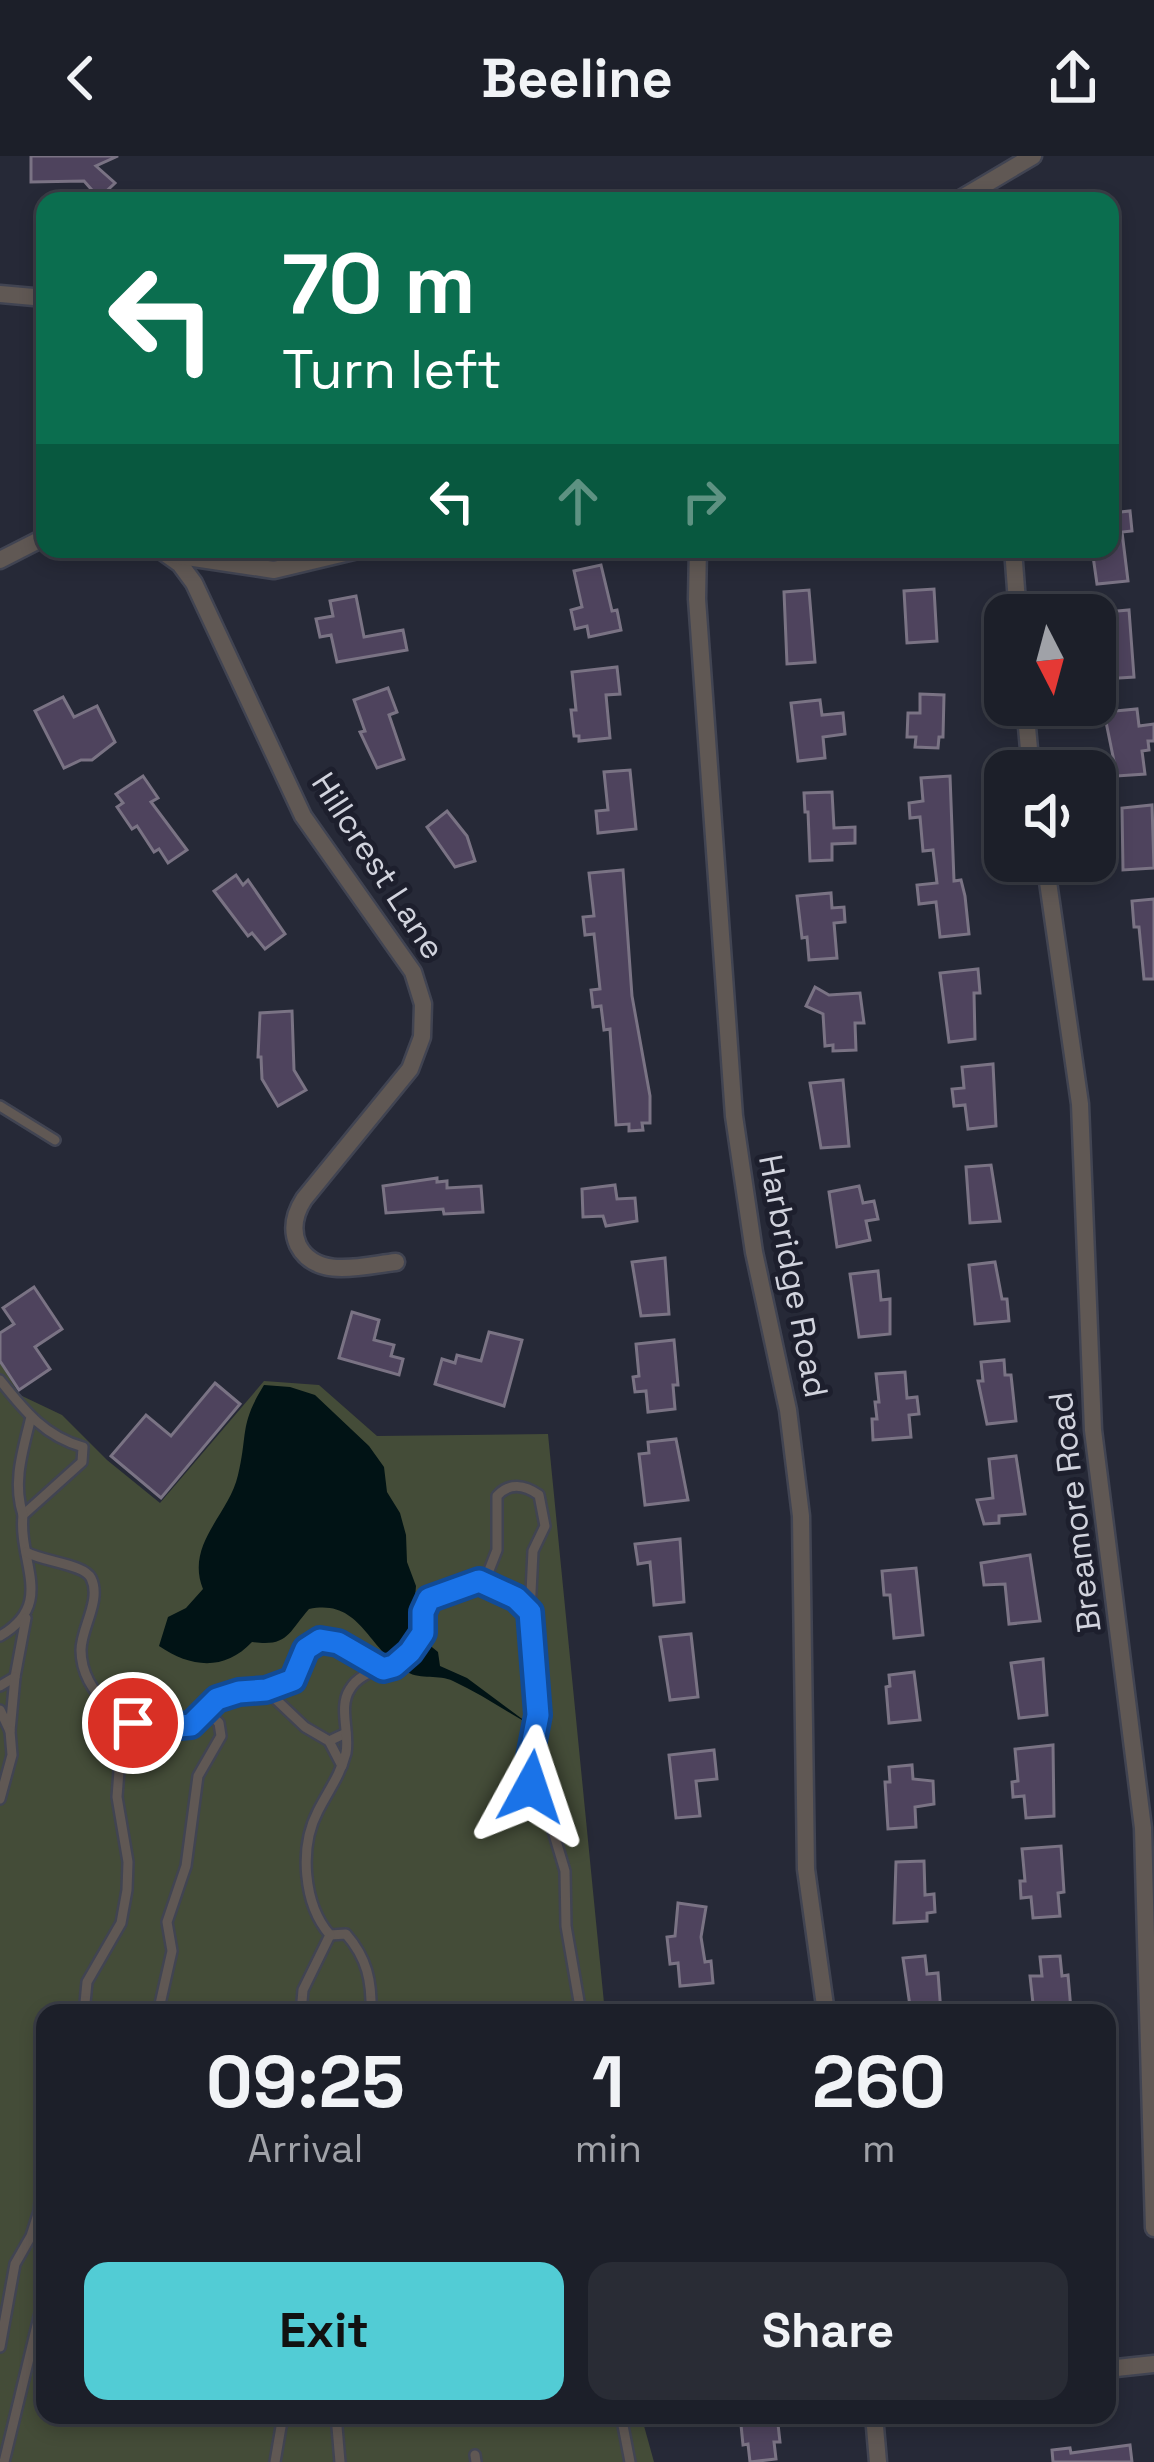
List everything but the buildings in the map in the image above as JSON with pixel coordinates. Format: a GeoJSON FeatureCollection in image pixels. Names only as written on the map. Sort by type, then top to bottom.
{"type":"FeatureCollection","features":[{"type":"Feature","properties":{"kind":"street"},"geometry":{"type":"LineString","coordinates":[[972,192],[1034,156]]}},
{"type":"Feature","properties":{"kind":"street"},"geometry":{"type":"LineString","coordinates":[[0,294],[36,297]]}},
{"type":"Feature","properties":{"kind":"street"},"geometry":{"type":"LineString","coordinates":[[0,560],[36,542]]}},
{"type":"Feature","properties":{"kind":"street","name":"Hillcrest Lane"},"geometry":{"type":"LineString","coordinates":[[170,558],[196,585],[303,816],[405,958],[419,987],[423,1029],[410,1069],[304,1199],[294,1222],[304,1253],[324,1266],[397,1262]]}},
{"type":"Feature","properties":{"kind":"street"},"geometry":{"type":"LineString","coordinates":[[204,558],[274,570],[324,558]]}},
{"type":"Feature","properties":{"kind":"street","name":"Harbridge Road"},"geometry":{"type":"LineString","coordinates":[[698,558],[734,1116],[754,1252],[788,1410],[801,1516],[804,1828],[809,1902],[825,2004]]}},
{"type":"Feature","properties":{"kind":"street"},"geometry":{"type":"LineString","coordinates":[[1013,558],[1016,594]]}},
{"type":"Feature","properties":{"kind":"street","name":"Breamore Road"},"geometry":{"type":"LineString","coordinates":[[1048,882],[1082,1122],[1094,1430],[1143,1828],[1154,2228]]}},
{"type":"Feature","properties":{"kind":"street"},"geometry":{"type":"LineString","coordinates":[[1116,2368],[1154,2364]]}},
{"type":"Feature","properties":{"kind":"street"},"geometry":{"type":"LineString","coordinates":[[875,2424],[878,2462]]}},
{"type":"Feature","properties":{"kind":"lane"},"geometry":{"type":"LineString","coordinates":[[0,1106],[55,1140]]}},
{"type":"Feature","properties":{"kind":"lane"},"geometry":{"type":"LineString","coordinates":[[0,1380],[31,1417],[62,1441],[83,1447],[82,1462],[23,1515]]}},
{"type":"Feature","properties":{"kind":"lane"},"geometry":{"type":"LineString","coordinates":[[0,1799],[12,1755],[15,1677],[31,1576],[16,1496],[31,1417]]}},
{"type":"Feature","properties":{"kind":"lane"},"geometry":{"type":"LineString","coordinates":[[330,1935],[315,1913],[308,1847],[318,1810],[342,1766],[348,1690],[358,1680],[388,1668],[423,1633],[423,1612],[429,1599],[486,1578],[497,1550],[497,1496],[504,1489],[530,1489],[539,1495],[545,1526],[533,1551],[530,1612],[538,1715],[529,1762],[531,1787],[550,1821],[565,1871],[566,1926],[579,2004]]}},
{"type":"Feature","properties":{"kind":"lane"},"geometry":{"type":"LineString","coordinates":[[26,1552],[51,1564],[79,1566],[91,1576],[94,1590],[81,1645],[82,1663],[104,1700],[133,1723],[191,1725],[217,1699],[293,1680],[306,1649],[320,1640],[338,1643],[388,1668]]}},
{"type":"Feature","properties":{"kind":"lane"},"geometry":{"type":"LineString","coordinates":[[479,1581],[516,1598],[530,1612]]}},
{"type":"Feature","properties":{"kind":"lane"},"geometry":{"type":"LineString","coordinates":[[0,1636],[26,1617]]}},
{"type":"Feature","properties":{"kind":"lane"},"geometry":{"type":"LineString","coordinates":[[0,1686],[15,1677]]}},
{"type":"Feature","properties":{"kind":"lane"},"geometry":{"type":"LineString","coordinates":[[266,1690],[305,1727],[329,1741],[342,1766]]}},
{"type":"Feature","properties":{"kind":"lane"},"geometry":{"type":"LineString","coordinates":[[0,1710],[10,1731]]}},
{"type":"Feature","properties":{"kind":"lane"},"geometry":{"type":"LineString","coordinates":[[160,2004],[172,1951],[167,1922],[186,1866],[198,1776],[220,1736],[219,1723],[207,1711]]}},
{"type":"Feature","properties":{"kind":"lane"},"geometry":{"type":"LineString","coordinates":[[85,2004],[87,1982],[121,1923],[127,1891],[128,1862],[117,1797],[122,1732],[118,1714]]}},
{"type":"Feature","properties":{"kind":"lane"},"geometry":{"type":"LineString","coordinates":[[329,1741],[347,1732]]}},
{"type":"Feature","properties":{"kind":"lane"},"geometry":{"type":"LineString","coordinates":[[330,1935],[346,1934],[363,1953],[371,2004]]}},
{"type":"Feature","properties":{"kind":"lane"},"geometry":{"type":"LineString","coordinates":[[302,2004],[303,1990],[330,1935]]}},
{"type":"Feature","properties":{"kind":"lane"},"geometry":{"type":"LineString","coordinates":[[0,2347],[15,2264],[36,2220]]}},
{"type":"Feature","properties":{"kind":"lane"},"geometry":{"type":"LineString","coordinates":[[4,2462],[36,2333]]}},
{"type":"Feature","properties":{"kind":"lane"},"geometry":{"type":"LineString","coordinates":[[274,2462],[281,2424]]}},
{"type":"Feature","properties":{"kind":"lane"},"geometry":{"type":"LineString","coordinates":[[337,2424],[340,2462]]}},
{"type":"Feature","properties":{"kind":"lane"},"geometry":{"type":"LineString","coordinates":[[623,2424],[630,2462]]}},
{"type":"Feature","properties":{"kind":"green space"},"geometry":{"type":"Polygon","coordinates":[[[0,1363],[20,1395],[62,1415],[160,1503],[264,1381],[319,1385],[377,1436],[548,1434],[604,2004],[36,2004],[36,2424],[643,2424],[654,2462],[0,2462],[0,1363]]]}},
{"type":"Feature","properties":{"kind":"shaded area"},"geometry":{"type":"Polygon","coordinates":[[[264,1385],[315,1395],[369,1446],[384,1467],[387,1492],[406,1535],[407,1562],[416,1586],[412,1631],[438,1652],[440,1666],[467,1678],[529,1724],[453,1681],[407,1672],[341,1611],[309,1609],[280,1640],[252,1642],[219,1662],[183,1659],[159,1646],[168,1617],[186,1608],[203,1589],[199,1573],[204,1544],[233,1490],[247,1420],[264,1385]]]}},
{"type":"Feature","properties":{"kind":"route"},"geometry":{"type":"LineString","coordinates":[[133,1723],[156,1728],[191,1725],[217,1699],[282,1685],[293,1680],[306,1649],[320,1640],[338,1643],[383,1669],[394,1666],[423,1633],[423,1612],[429,1599],[479,1581],[516,1598],[530,1612],[538,1715],[529,1762],[531,1787]]}}]}
